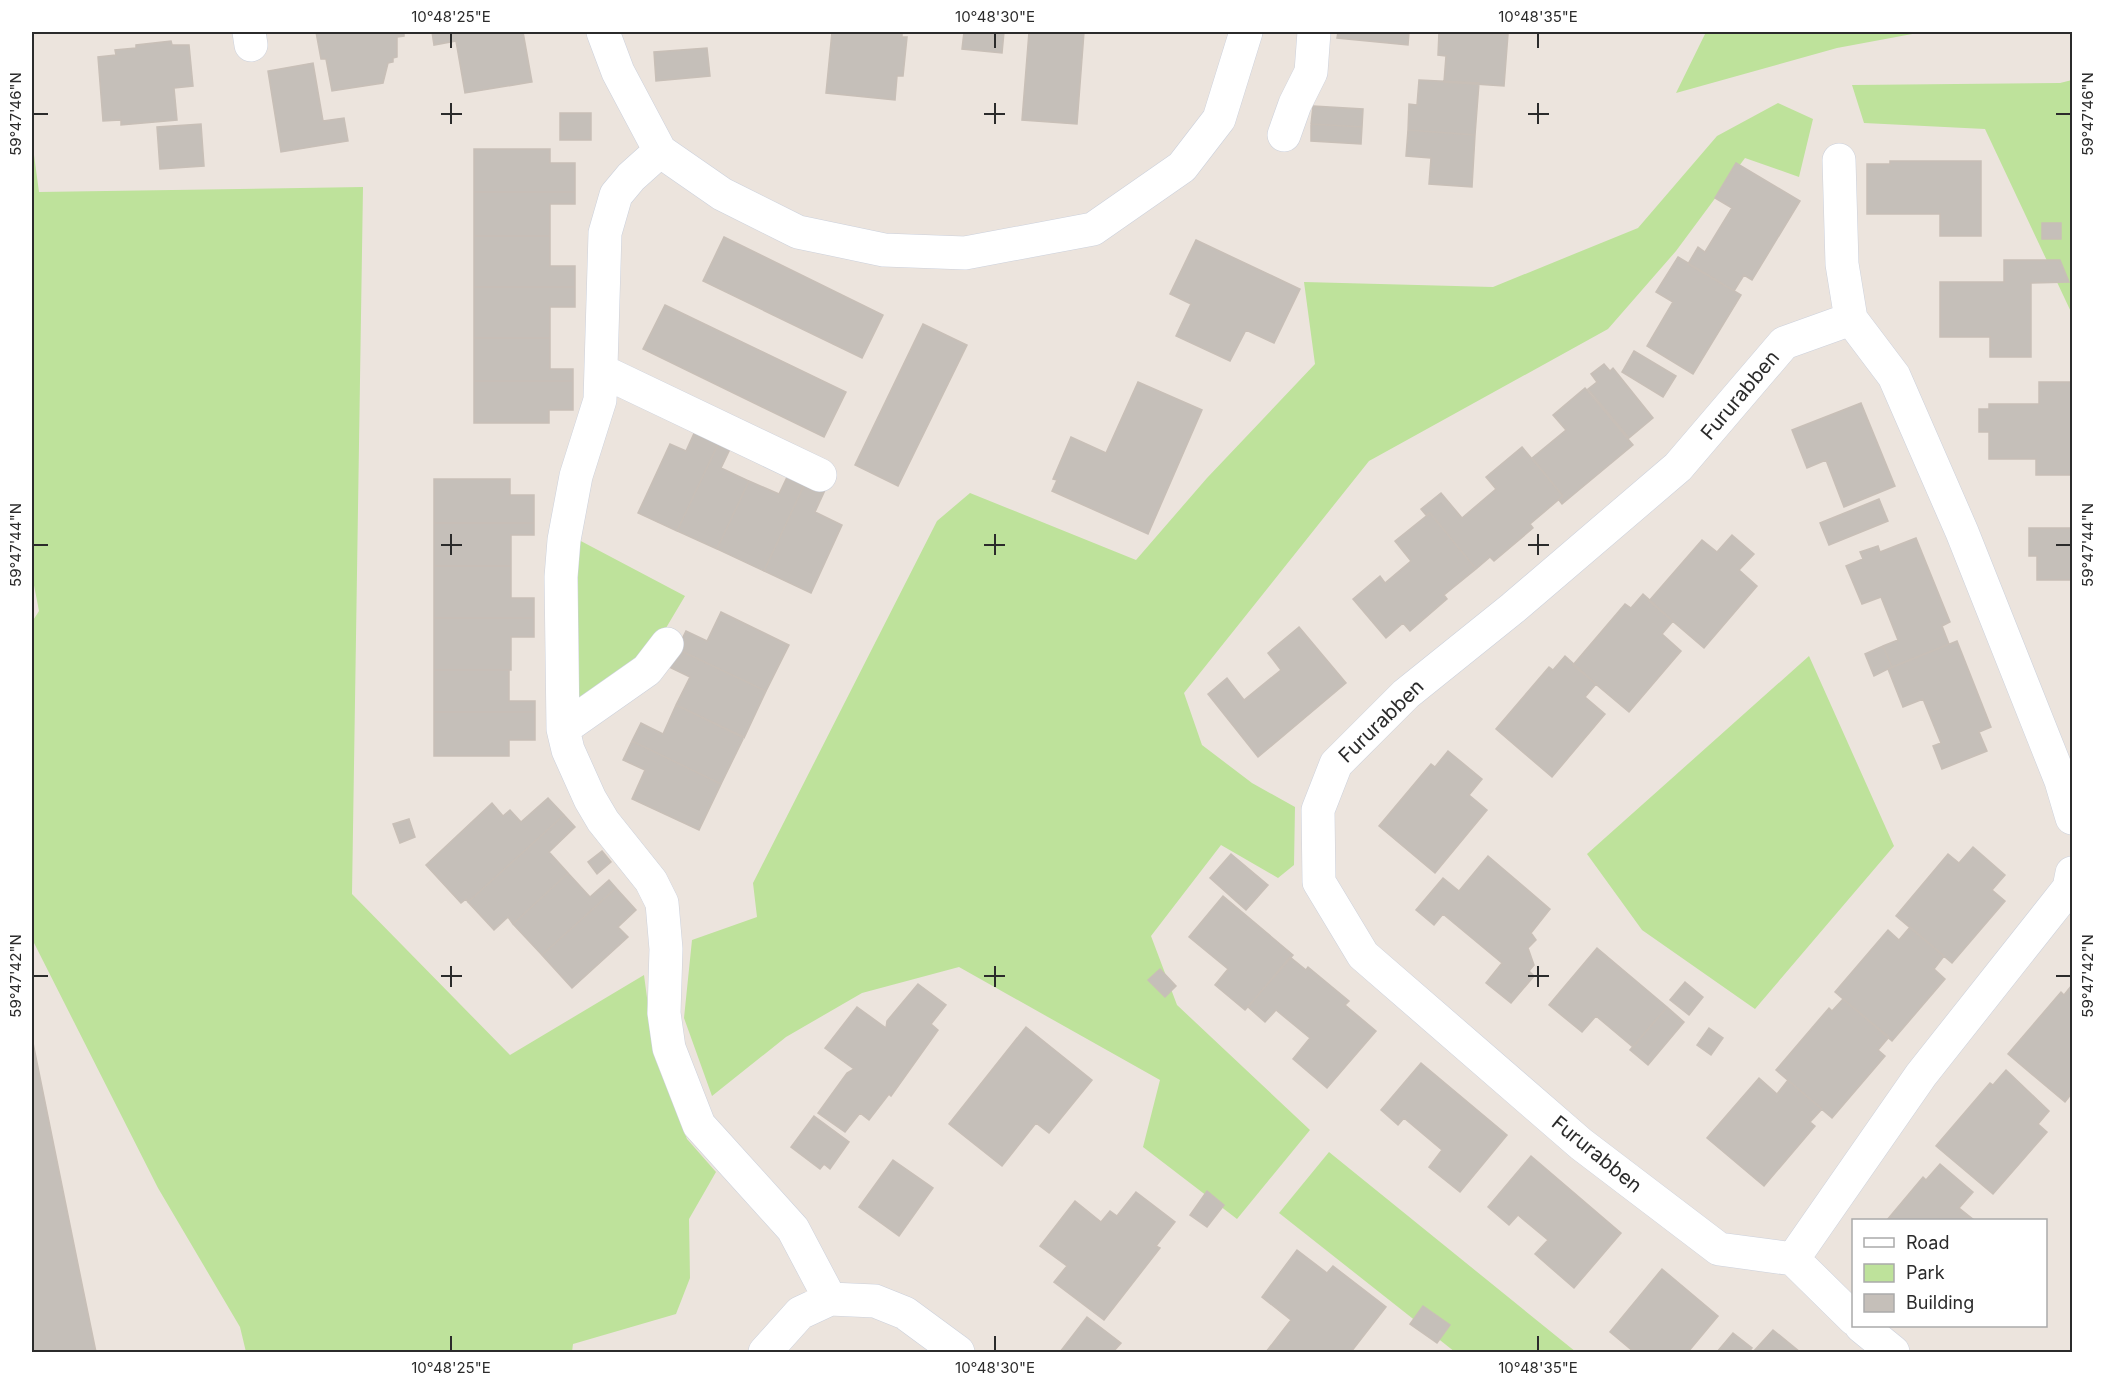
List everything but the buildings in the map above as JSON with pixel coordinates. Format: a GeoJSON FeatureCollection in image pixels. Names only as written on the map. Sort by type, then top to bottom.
{"type":"FeatureCollection","features":[{"type":"Feature","properties":{"kind":"street"},"geometry":{"type":"LineString","coordinates":[[603,32],[618,72],[660,151],[722,194],[798,232],[884,250],[965,254],[1093,229],[1182,167],[1219,119],[1246,32]]}},
{"type":"Feature","properties":{"kind":"street"},"geometry":{"type":"LineString","coordinates":[[1284,135],[1294,104],[1311,72],[1314,32]]}},
{"type":"Feature","properties":{"kind":"street"},"geometry":{"type":"LineString","coordinates":[[660,151],[630,177],[616,195],[605,233],[600,400],[576,476],[564,540],[561,577],[563,729],[568,750],[590,799],[603,821],[651,881],[662,903],[666,949],[664,1013],[669,1048],[699,1125],[792,1229],[830,1299]]}},
{"type":"Feature","properties":{"kind":"street"},"geometry":{"type":"LineString","coordinates":[[1839,160],[1842,264],[1851,320],[1894,376],[1962,532],[2061,782],[2073,818]]}},
{"type":"Feature","properties":{"kind":"street","name":"Fururabben"},"geometry":{"type":"LineString","coordinates":[[1793,1259],[1719,1249],[1581,1144],[1363,955],[1319,882],[1318,810],[1336,764],[1406,694],[1521,601],[1678,467],[1784,343],[1851,320]]}},
{"type":"Feature","properties":{"kind":"street"},"geometry":{"type":"LineString","coordinates":[[602,371],[820,475]]}},
{"type":"Feature","properties":{"kind":"street"},"geometry":{"type":"LineString","coordinates":[[563,729],[647,670],[667,644]]}},
{"type":"Feature","properties":{"kind":"street"},"geometry":{"type":"LineString","coordinates":[[1852,1317],[1793,1259],[1921,1075],[2069,888],[2073,873]]}},
{"type":"Feature","properties":{"kind":"street"},"geometry":{"type":"LineString","coordinates":[[765,1353],[800,1313],[830,1299],[875,1301],[905,1312],[958,1353]]}},
{"type":"Feature","properties":{"kind":"street"},"geometry":{"type":"LineString","coordinates":[[1861,1327],[1893,1353]]}},
{"type":"Feature","properties":{"kind":"green space"},"geometry":{"type":"Polygon","coordinates":[[[1706,32],[1923,32],[1837,48],[1676,93],[1706,32]]]}},
{"type":"Feature","properties":{"kind":"green space"},"geometry":{"type":"Polygon","coordinates":[[[2072,80],[2072,314],[1985,129],[1864,123],[1852,85],[2060,83],[2072,80]]]}},
{"type":"Feature","properties":{"kind":"green space"},"geometry":{"type":"Polygon","coordinates":[[[1778,103],[1813,119],[1799,177],[1745,158],[1676,251],[1608,329],[1369,461],[1184,693],[1202,745],[1252,783],[1295,807],[1294,865],[1278,878],[1221,845],[1151,936],[1177,1005],[1310,1130],[1237,1219],[1143,1147],[1160,1080],[959,967],[862,993],[786,1037],[712,1096],[684,1018],[692,940],[757,917],[753,883],[937,521],[970,493],[1136,560],[1207,478],[1315,364],[1304,282],[1493,287],[1638,228],[1717,136],[1778,103]]]}},
{"type":"Feature","properties":{"kind":"green space"},"geometry":{"type":"Polygon","coordinates":[[[32,140],[39,192],[363,187],[352,894],[510,1055],[644,975],[655,1058],[687,1139],[716,1172],[689,1219],[690,1278],[676,1314],[573,1344],[572,1352],[246,1352],[240,1327],[158,1188],[32,939],[32,622],[39,611],[32,575],[32,140]]]}},
{"type":"Feature","properties":{"kind":"green space"},"geometry":{"type":"Polygon","coordinates":[[[577,539],[685,596],[663,633],[624,675],[577,706],[577,539]]]}},
{"type":"Feature","properties":{"kind":"green space"},"geometry":{"type":"Polygon","coordinates":[[[1809,656],[1894,846],[1755,1009],[1642,930],[1587,854],[1809,656]]]}},
{"type":"Feature","properties":{"kind":"green space"},"geometry":{"type":"Polygon","coordinates":[[[1329,1152],[1576,1352],[1455,1352],[1279,1213],[1329,1152]]]}}]}
